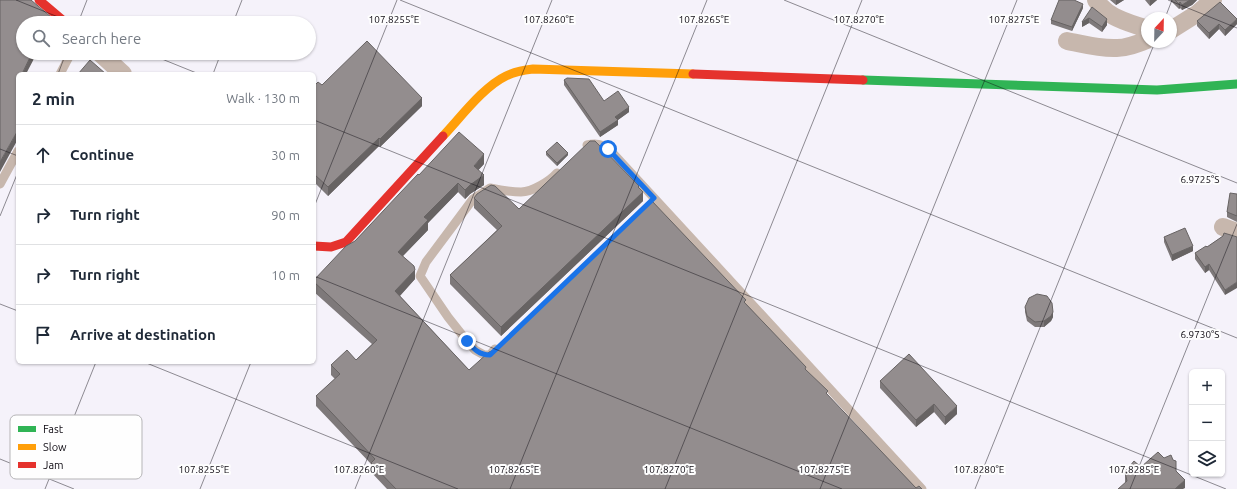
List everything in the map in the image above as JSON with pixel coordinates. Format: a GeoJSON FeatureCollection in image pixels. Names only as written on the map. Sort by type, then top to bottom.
{"type":"FeatureCollection","features":[{"type":"Feature","properties":{"kind":"street"},"geometry":{"type":"LineString","coordinates":[[39,0],[58,16]]}},
{"type":"Feature","properties":{"kind":"street"},"geometry":{"type":"LineString","coordinates":[[1096,0],[1107,13],[1141,27]]}},
{"type":"Feature","properties":{"kind":"street"},"geometry":{"type":"LineString","coordinates":[[1177,26],[1198,13],[1213,0]]}},
{"type":"Feature","properties":{"kind":"street"},"geometry":{"type":"LineString","coordinates":[[1067,41],[1108,48],[1128,47],[1141,42]]}},
{"type":"Feature","properties":{"kind":"street"},"geometry":{"type":"LineString","coordinates":[[108,60],[121,72]]}},
{"type":"Feature","properties":{"kind":"street"},"geometry":{"type":"LineString","coordinates":[[316,246],[331,247],[346,242],[485,91],[503,76],[516,71],[533,69],[1157,90],[1237,84]]}},
{"type":"Feature","properties":{"kind":"lane"},"geometry":{"type":"LineString","coordinates":[[61,72],[67,60]]}},
{"type":"Feature","properties":{"kind":"lane"},"geometry":{"type":"LineString","coordinates":[[582,150],[588,145],[596,143],[603,145],[608,149],[651,200],[922,489]]}},
{"type":"Feature","properties":{"kind":"lane"},"geometry":{"type":"LineString","coordinates":[[0,184],[16,155]]}},
{"type":"Feature","properties":{"kind":"lane"},"geometry":{"type":"LineString","coordinates":[[501,344],[490,355],[484,355],[475,350],[448,317],[420,276],[426,262],[473,199],[490,188],[522,192],[530,191],[551,180],[567,165]]}},
{"type":"Feature","properties":{"kind":"building"},"geometry":{"type":"Polygon","coordinates":[[[0,0],[31,0],[50,16],[16,16],[16,60],[29,60],[23,72],[16,72],[16,134],[0,162],[0,0]]]}},
{"type":"Feature","properties":{"kind":"building"},"geometry":{"type":"Polygon","coordinates":[[[1059,0],[1074,0],[1083,4],[1072,27],[1051,20],[1059,0]]]}},
{"type":"Feature","properties":{"kind":"building"},"geometry":{"type":"Polygon","coordinates":[[[1175,0],[1190,0],[1182,5],[1180,2],[1179,4],[1175,0]]]}},
{"type":"Feature","properties":{"kind":"building"},"geometry":{"type":"Polygon","coordinates":[[[1220,2],[1237,19],[1225,30],[1219,24],[1209,33],[1197,21],[1220,2]]]}},
{"type":"Feature","properties":{"kind":"building"},"geometry":{"type":"Polygon","coordinates":[[[1092,7],[1107,19],[1102,27],[1089,18],[1082,22],[1092,7]]]}},
{"type":"Feature","properties":{"kind":"building"},"geometry":{"type":"Polygon","coordinates":[[[367,41],[422,98],[328,187],[316,176],[316,84],[318,82],[322,85],[367,41]]]}},
{"type":"Feature","properties":{"kind":"building"},"geometry":{"type":"Polygon","coordinates":[[[90,60],[104,72],[80,72],[90,60]]]}},
{"type":"Feature","properties":{"kind":"building"},"geometry":{"type":"Polygon","coordinates":[[[567,78],[589,79],[604,101],[618,91],[629,107],[615,117],[618,120],[600,132],[564,80],[567,78]]]}},
{"type":"Feature","properties":{"kind":"building"},"geometry":{"type":"Polygon","coordinates":[[[459,132],[484,154],[474,166],[484,175],[465,190],[458,183],[424,217],[428,220],[398,252],[414,266],[415,270],[395,291],[469,370],[489,352],[494,350],[651,200],[746,300],[744,302],[806,367],[805,369],[828,391],[826,393],[916,488],[919,486],[922,489],[396,489],[371,463],[375,459],[316,396],[340,374],[331,365],[347,350],[356,360],[377,340],[316,284],[316,278],[346,246],[355,241],[418,174],[419,175],[459,132]]]}},
{"type":"Feature","properties":{"kind":"building"},"geometry":{"type":"Polygon","coordinates":[[[590,141],[595,141],[643,192],[501,327],[450,275],[502,226],[474,198],[477,194],[491,185],[495,186],[519,209],[590,141]]]}},
{"type":"Feature","properties":{"kind":"building"},"geometry":{"type":"Polygon","coordinates":[[[557,142],[568,153],[557,163],[546,152],[557,142]]]}},
{"type":"Feature","properties":{"kind":"building"},"geometry":{"type":"Polygon","coordinates":[[[1230,193],[1237,194],[1237,216],[1227,212],[1230,193]]]}},
{"type":"Feature","properties":{"kind":"building"},"geometry":{"type":"Polygon","coordinates":[[[1185,228],[1193,246],[1172,255],[1164,237],[1185,228]]]}},
{"type":"Feature","properties":{"kind":"building"},"geometry":{"type":"Polygon","coordinates":[[[1224,233],[1237,237],[1237,282],[1225,290],[1209,264],[1205,267],[1195,253],[1223,236],[1224,233]]]}},
{"type":"Feature","properties":{"kind":"building"},"geometry":{"type":"Polygon","coordinates":[[[1037,294],[1047,296],[1052,303],[1053,312],[1051,316],[1044,321],[1035,322],[1027,316],[1025,307],[1029,298],[1037,294]]]}},
{"type":"Feature","properties":{"kind":"building"},"geometry":{"type":"Polygon","coordinates":[[[909,354],[957,406],[945,417],[934,404],[916,420],[880,381],[909,354]]]}},
{"type":"Feature","properties":{"kind":"building"},"geometry":{"type":"Polygon","coordinates":[[[1158,452],[1164,458],[1171,455],[1173,460],[1176,461],[1176,471],[1185,480],[1175,489],[1118,489],[1127,481],[1125,472],[1134,461],[1141,467],[1158,452]]]}},
{"type":"Feature","properties":{"kind":"traffic: fast"},"geometry":{"type":"LineString","coordinates":[[863,80],[1157,90],[1237,84]]}},
{"type":"Feature","properties":{"kind":"traffic: slow"},"geometry":{"type":"LineString","coordinates":[[443,136],[489,87],[506,76],[519,71],[533,69],[693,74]]}},
{"type":"Feature","properties":{"kind":"traffic: jam"},"geometry":{"type":"LineString","coordinates":[[39,0],[58,16]]}},
{"type":"Feature","properties":{"kind":"traffic: jam"},"geometry":{"type":"LineString","coordinates":[[693,74],[863,80]]}},
{"type":"Feature","properties":{"kind":"traffic: jam"},"geometry":{"type":"LineString","coordinates":[[316,246],[331,247],[346,242],[443,136]]}},
{"type":"Feature","properties":{"kind":"route"},"geometry":{"type":"LineString","coordinates":[[467,341],[475,350],[484,355],[490,355],[654,198],[608,149]]}}]}
